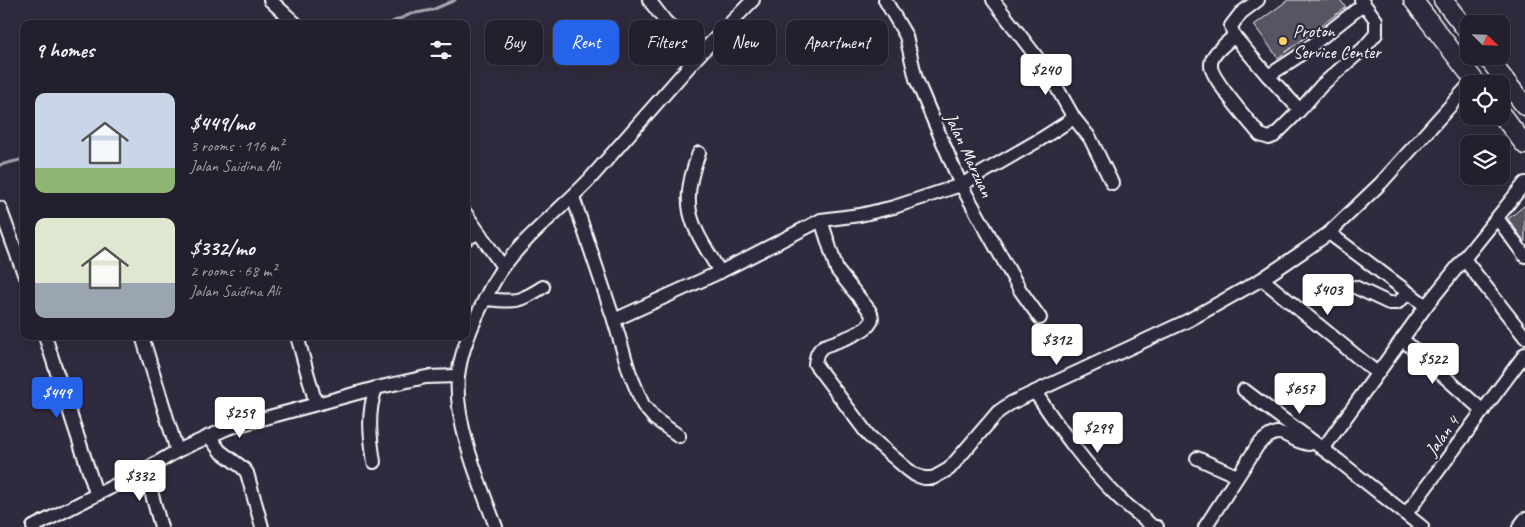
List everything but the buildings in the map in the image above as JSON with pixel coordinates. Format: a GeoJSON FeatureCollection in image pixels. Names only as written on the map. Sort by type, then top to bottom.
{"type":"FeatureCollection","features":[{"type":"Feature","properties":{"kind":"highway"},"geometry":{"type":"LineString","coordinates":[[1413,0],[1466,75]]}},
{"type":"Feature","properties":{"kind":"highway"},"geometry":{"type":"LineString","coordinates":[[1443,0],[1460,22]]}},
{"type":"Feature","properties":{"kind":"highway"},"geometry":{"type":"LineString","coordinates":[[1493,65],[1525,106]]}},
{"type":"Feature","properties":{"kind":"highway"},"geometry":{"type":"LineString","coordinates":[[1510,125],[1525,145]]}},
{"type":"Feature","properties":{"kind":"street"},"geometry":{"type":"LineString","coordinates":[[270,0],[292,20]]}},
{"type":"Feature","properties":{"kind":"street"},"geometry":{"type":"LineString","coordinates":[[649,0],[664,20]]}},
{"type":"Feature","properties":{"kind":"street"},"geometry":{"type":"LineString","coordinates":[[704,50],[753,0]]}},
{"type":"Feature","properties":{"kind":"street","name":"Jalan Marzuan"},"geometry":{"type":"LineString","coordinates":[[884,0],[906,36],[916,79],[961,185],[1020,290],[1040,318]]}},
{"type":"Feature","properties":{"kind":"street"},"geometry":{"type":"LineString","coordinates":[[993,0],[1048,72],[1074,118],[1090,138],[1112,183]]}},
{"type":"Feature","properties":{"kind":"street"},"geometry":{"type":"LineString","coordinates":[[1258,0],[1234,20],[1231,26],[1234,36],[1300,110]]}},
{"type":"Feature","properties":{"kind":"street"},"geometry":{"type":"LineString","coordinates":[[1234,36],[1214,56],[1210,66],[1216,78],[1252,126],[1260,135],[1269,138],[1274,136],[1322,85],[1363,49],[1376,34],[1376,20],[1362,2],[1297,57],[1268,76]]}},
{"type":"Feature","properties":{"kind":"street"},"geometry":{"type":"LineString","coordinates":[[470,333],[485,299],[503,267],[537,230],[573,197],[690,65]]}},
{"type":"Feature","properties":{"kind":"street"},"geometry":{"type":"LineString","coordinates":[[822,220],[837,270],[872,316],[871,322],[864,329],[824,346],[819,350],[815,364],[869,436],[914,475],[933,478],[949,469],[998,412],[1011,403],[1183,323],[1262,279],[1329,233],[1382,183],[1460,96]]}},
{"type":"Feature","properties":{"kind":"street"},"geometry":{"type":"LineString","coordinates":[[614,320],[720,272],[822,220],[860,215],[894,207],[961,185],[1040,140],[1074,118]]}},
{"type":"Feature","properties":{"kind":"street"},"geometry":{"type":"LineString","coordinates":[[699,153],[691,173],[688,207],[703,245],[720,272]]}},
{"type":"Feature","properties":{"kind":"street"},"geometry":{"type":"LineString","coordinates":[[1318,445],[1377,373],[1426,306],[1525,184]]}},
{"type":"Feature","properties":{"kind":"street"},"geometry":{"type":"LineString","coordinates":[[573,197],[629,370],[643,405],[654,419],[679,436]]}},
{"type":"Feature","properties":{"kind":"street"},"geometry":{"type":"LineString","coordinates":[[0,208],[20,263]]}},
{"type":"Feature","properties":{"kind":"street"},"geometry":{"type":"LineString","coordinates":[[1497,218],[1525,256]]}},
{"type":"Feature","properties":{"kind":"street"},"geometry":{"type":"LineString","coordinates":[[470,220],[503,267]]}},
{"type":"Feature","properties":{"kind":"street"},"geometry":{"type":"LineString","coordinates":[[470,237],[478,233]]}},
{"type":"Feature","properties":{"kind":"street"},"geometry":{"type":"LineString","coordinates":[[1329,233],[1426,306]]}},
{"type":"Feature","properties":{"kind":"street"},"geometry":{"type":"LineString","coordinates":[[1464,259],[1525,337]]}},
{"type":"Feature","properties":{"kind":"street"},"geometry":{"type":"LineString","coordinates":[[1262,279],[1377,373]]}},
{"type":"Feature","properties":{"kind":"street"},"geometry":{"type":"LineString","coordinates":[[485,299],[511,301],[524,299],[543,287]]}},
{"type":"Feature","properties":{"kind":"street"},"geometry":{"type":"LineString","coordinates":[[1355,287],[1389,303],[1396,303],[1409,293]]}},
{"type":"Feature","properties":{"kind":"street"},"geometry":{"type":"LineString","coordinates":[[1402,339],[1483,411]]}},
{"type":"Feature","properties":{"kind":"street"},"geometry":{"type":"LineString","coordinates":[[45,340],[96,494]]}},
{"type":"Feature","properties":{"kind":"street"},"geometry":{"type":"LineString","coordinates":[[143,340],[177,451]]}},
{"type":"Feature","properties":{"kind":"street"},"geometry":{"type":"LineString","coordinates":[[299,340],[316,404]]}},
{"type":"Feature","properties":{"kind":"street"},"geometry":{"type":"LineString","coordinates":[[467,340],[458,376],[458,400],[467,441],[496,527]]}},
{"type":"Feature","properties":{"kind":"street","name":"Jalan 4"},"geometry":{"type":"LineString","coordinates":[[1406,514],[1525,354]]}},
{"type":"Feature","properties":{"kind":"street"},"geometry":{"type":"LineString","coordinates":[[33,527],[145,470],[177,451],[228,428],[376,388],[426,377],[458,376]]}},
{"type":"Feature","properties":{"kind":"street"},"geometry":{"type":"LineString","coordinates":[[374,462],[369,414],[376,388]]}},
{"type":"Feature","properties":{"kind":"street"},"geometry":{"type":"LineString","coordinates":[[1244,390],[1318,445],[1422,527]]}},
{"type":"Feature","properties":{"kind":"street"},"geometry":{"type":"LineString","coordinates":[[1035,392],[1065,436],[1098,476],[1119,498],[1154,527]]}},
{"type":"Feature","properties":{"kind":"street"},"geometry":{"type":"LineString","coordinates":[[1205,527],[1237,476],[1258,446],[1268,436],[1278,433],[1287,435],[1304,444],[1318,445]]}},
{"type":"Feature","properties":{"kind":"street"},"geometry":{"type":"LineString","coordinates":[[210,436],[220,451],[247,473],[262,527]]}},
{"type":"Feature","properties":{"kind":"street"},"geometry":{"type":"LineString","coordinates":[[1197,458],[1237,476]]}},
{"type":"Feature","properties":{"kind":"street"},"geometry":{"type":"LineString","coordinates":[[145,470],[161,527]]}},
{"type":"Feature","properties":{"kind":"street"},"geometry":{"type":"LineString","coordinates":[[1519,527],[1525,519]]}},
{"type":"Feature","properties":{"kind":"waterway"},"geometry":{"type":"LineString","coordinates":[[397,20],[411,14],[432,10],[455,0]]}},
{"type":"Feature","properties":{"kind":"waterway"},"geometry":{"type":"LineString","coordinates":[[0,165],[20,160]]}},
{"type":"Feature","properties":{"kind":"place","name":"Proton Service Center"},"geometry":{"type":"Point","coordinates":[1283,41]}}]}
